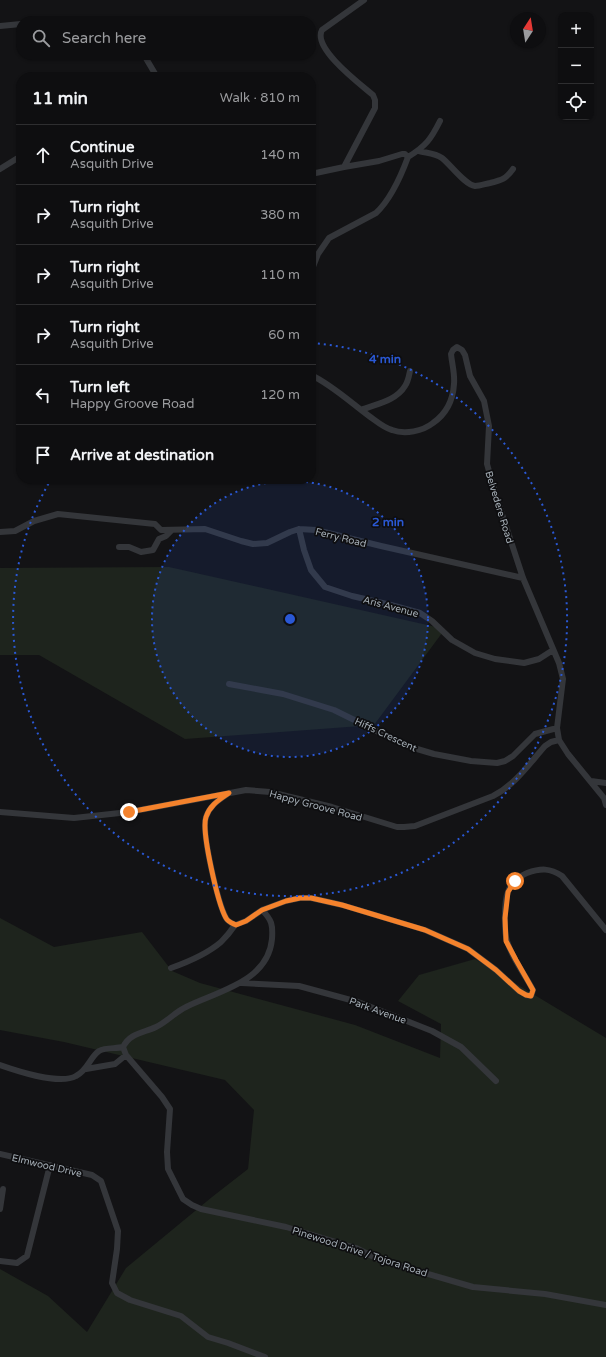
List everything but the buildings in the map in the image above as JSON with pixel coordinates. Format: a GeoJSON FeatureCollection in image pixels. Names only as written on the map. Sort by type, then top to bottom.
{"type":"FeatureCollection","features":[{"type":"Feature","properties":{"kind":"street"},"geometry":{"type":"LineString","coordinates":[[344,167],[375,108],[375,100],[373,95],[328,53],[320,38],[320,33],[322,30],[364,0]]}},
{"type":"Feature","properties":{"kind":"street"},"geometry":{"type":"LineString","coordinates":[[0,26],[16,24]]}},
{"type":"Feature","properties":{"kind":"street"},"geometry":{"type":"LineString","coordinates":[[147,60],[154,72]]}},
{"type":"Feature","properties":{"kind":"street"},"geometry":{"type":"LineString","coordinates":[[316,259],[329,238],[376,213],[380,209],[393,190],[408,157],[418,151],[432,138],[440,121]]}},
{"type":"Feature","properties":{"kind":"street"},"geometry":{"type":"LineString","coordinates":[[418,151],[437,155],[442,158],[466,182],[476,186],[507,178],[513,169]]}},
{"type":"Feature","properties":{"kind":"street"},"geometry":{"type":"LineString","coordinates":[[316,173],[379,161],[402,154],[406,154],[408,157]]}},
{"type":"Feature","properties":{"kind":"street"},"geometry":{"type":"LineString","coordinates":[[0,169],[16,159]]}},
{"type":"Feature","properties":{"kind":"street","name":"Belvedere Road"},"geometry":{"type":"LineString","coordinates":[[316,378],[392,431],[416,431],[430,426],[442,418],[451,403],[454,384],[451,354],[457,347],[462,350],[470,376],[484,401],[489,426],[487,464],[496,496],[523,578],[554,650],[563,679],[558,728],[559,740]]}},
{"type":"Feature","properties":{"kind":"street"},"geometry":{"type":"LineString","coordinates":[[361,410],[387,401],[398,395],[406,386],[410,371]]}},
{"type":"Feature","properties":{"kind":"street","name":"Ferry Road"},"geometry":{"type":"LineString","coordinates":[[0,532],[15,531],[34,521],[58,514],[155,524],[161,530],[205,528],[253,544],[266,543],[299,529],[316,530],[523,578]]}},
{"type":"Feature","properties":{"kind":"street","name":"Aris Avenue"},"geometry":{"type":"LineString","coordinates":[[299,529],[311,570],[325,587],[352,596],[420,613],[432,621],[452,640],[475,653],[495,659],[524,663],[539,659],[554,650]]}},
{"type":"Feature","properties":{"kind":"street"},"geometry":{"type":"LineString","coordinates":[[119,547],[130,547],[141,552],[153,550],[158,539],[166,536],[172,530]]}},
{"type":"Feature","properties":{"kind":"street","name":"Hiffs Crescent"},"geometry":{"type":"LineString","coordinates":[[229,684],[283,694],[334,710],[407,746],[434,754],[471,761],[497,763],[506,761],[535,734],[558,728]]}},
{"type":"Feature","properties":{"kind":"street"},"geometry":{"type":"LineString","coordinates":[[559,740],[604,798],[606,805]]}},
{"type":"Feature","properties":{"kind":"street","name":"Happy Groove Road"},"geometry":{"type":"LineString","coordinates":[[0,812],[74,818],[129,812],[246,790],[270,792],[332,807],[397,827],[415,826],[493,796],[515,780],[545,746],[559,740]]}},
{"type":"Feature","properties":{"kind":"street"},"geometry":{"type":"LineString","coordinates":[[591,781],[606,783]]}},
{"type":"Feature","properties":{"kind":"street"},"geometry":{"type":"LineString","coordinates":[[229,793],[213,804],[206,818],[205,831],[216,889],[226,919],[236,925]]}},
{"type":"Feature","properties":{"kind":"street"},"geometry":{"type":"LineString","coordinates":[[171,968],[188,962],[211,949],[236,925],[246,921],[262,910],[286,901],[300,898],[311,898],[342,905],[425,930],[468,949],[496,970],[519,991],[531,996],[533,990],[506,941],[505,918],[508,892],[515,881],[525,874],[540,869],[553,870],[562,876],[606,930]]}},
{"type":"Feature","properties":{"kind":"street"},"geometry":{"type":"LineString","coordinates":[[0,1065],[44,1077],[70,1079],[86,1069],[95,1055],[100,1051],[123,1047],[128,1039],[156,1027],[185,1007],[242,983],[261,968],[271,948],[273,931],[270,918],[262,910]]}},
{"type":"Feature","properties":{"kind":"street","name":"Park Avenue"},"geometry":{"type":"LineString","coordinates":[[242,983],[300,986],[358,1002],[432,1031],[461,1047],[496,1081]]}},
{"type":"Feature","properties":{"kind":"street"},"geometry":{"type":"LineString","coordinates":[[86,1069],[115,1064],[126,1055],[123,1047]]}},
{"type":"Feature","properties":{"kind":"street","name":"Pinewood Drive / Tojora Road"},"geometry":{"type":"LineString","coordinates":[[126,1055],[162,1097],[170,1109],[167,1152],[168,1169],[183,1199],[192,1205],[201,1209],[300,1232],[356,1248],[380,1260],[473,1287],[545,1294],[606,1305]]}},
{"type":"Feature","properties":{"kind":"street","name":"Elmwood Drive"},"geometry":{"type":"LineString","coordinates":[[0,1154],[92,1175],[100,1181],[118,1231],[112,1283],[117,1294],[130,1300],[181,1316],[208,1337],[228,1342],[266,1357]]}},
{"type":"Feature","properties":{"kind":"street"},"geometry":{"type":"LineString","coordinates":[[0,1261],[17,1262],[27,1256],[50,1165]]}},
{"type":"Feature","properties":{"kind":"street"},"geometry":{"type":"LineString","coordinates":[[0,1209],[3,1189]]}},
{"type":"Feature","properties":{"kind":"shaded area"},"geometry":{"type":"Polygon","coordinates":[[[169,567],[445,629],[374,725],[185,739],[39,655],[0,655],[0,568],[169,567]]]}},
{"type":"Feature","properties":{"kind":"shaded area"},"geometry":{"type":"Polygon","coordinates":[[[0,918],[54,947],[142,932],[172,971],[200,983],[355,1025],[440,1058],[441,1024],[398,1001],[419,975],[475,959],[606,1038],[606,1357],[0,1357],[0,1269],[48,1296],[87,1332],[126,1268],[248,1169],[254,1110],[225,1080],[64,1042],[0,1030],[0,918]]]}},
{"type":"Feature","properties":{"kind":"route"},"geometry":{"type":"LineString","coordinates":[[129,812],[229,793],[213,804],[206,818],[205,831],[216,889],[226,919],[230,923],[236,925],[246,921],[262,910],[286,901],[300,898],[318,899],[425,930],[468,949],[496,970],[519,991],[531,996],[533,990],[506,941],[505,918],[508,892],[515,881]]}}]}
